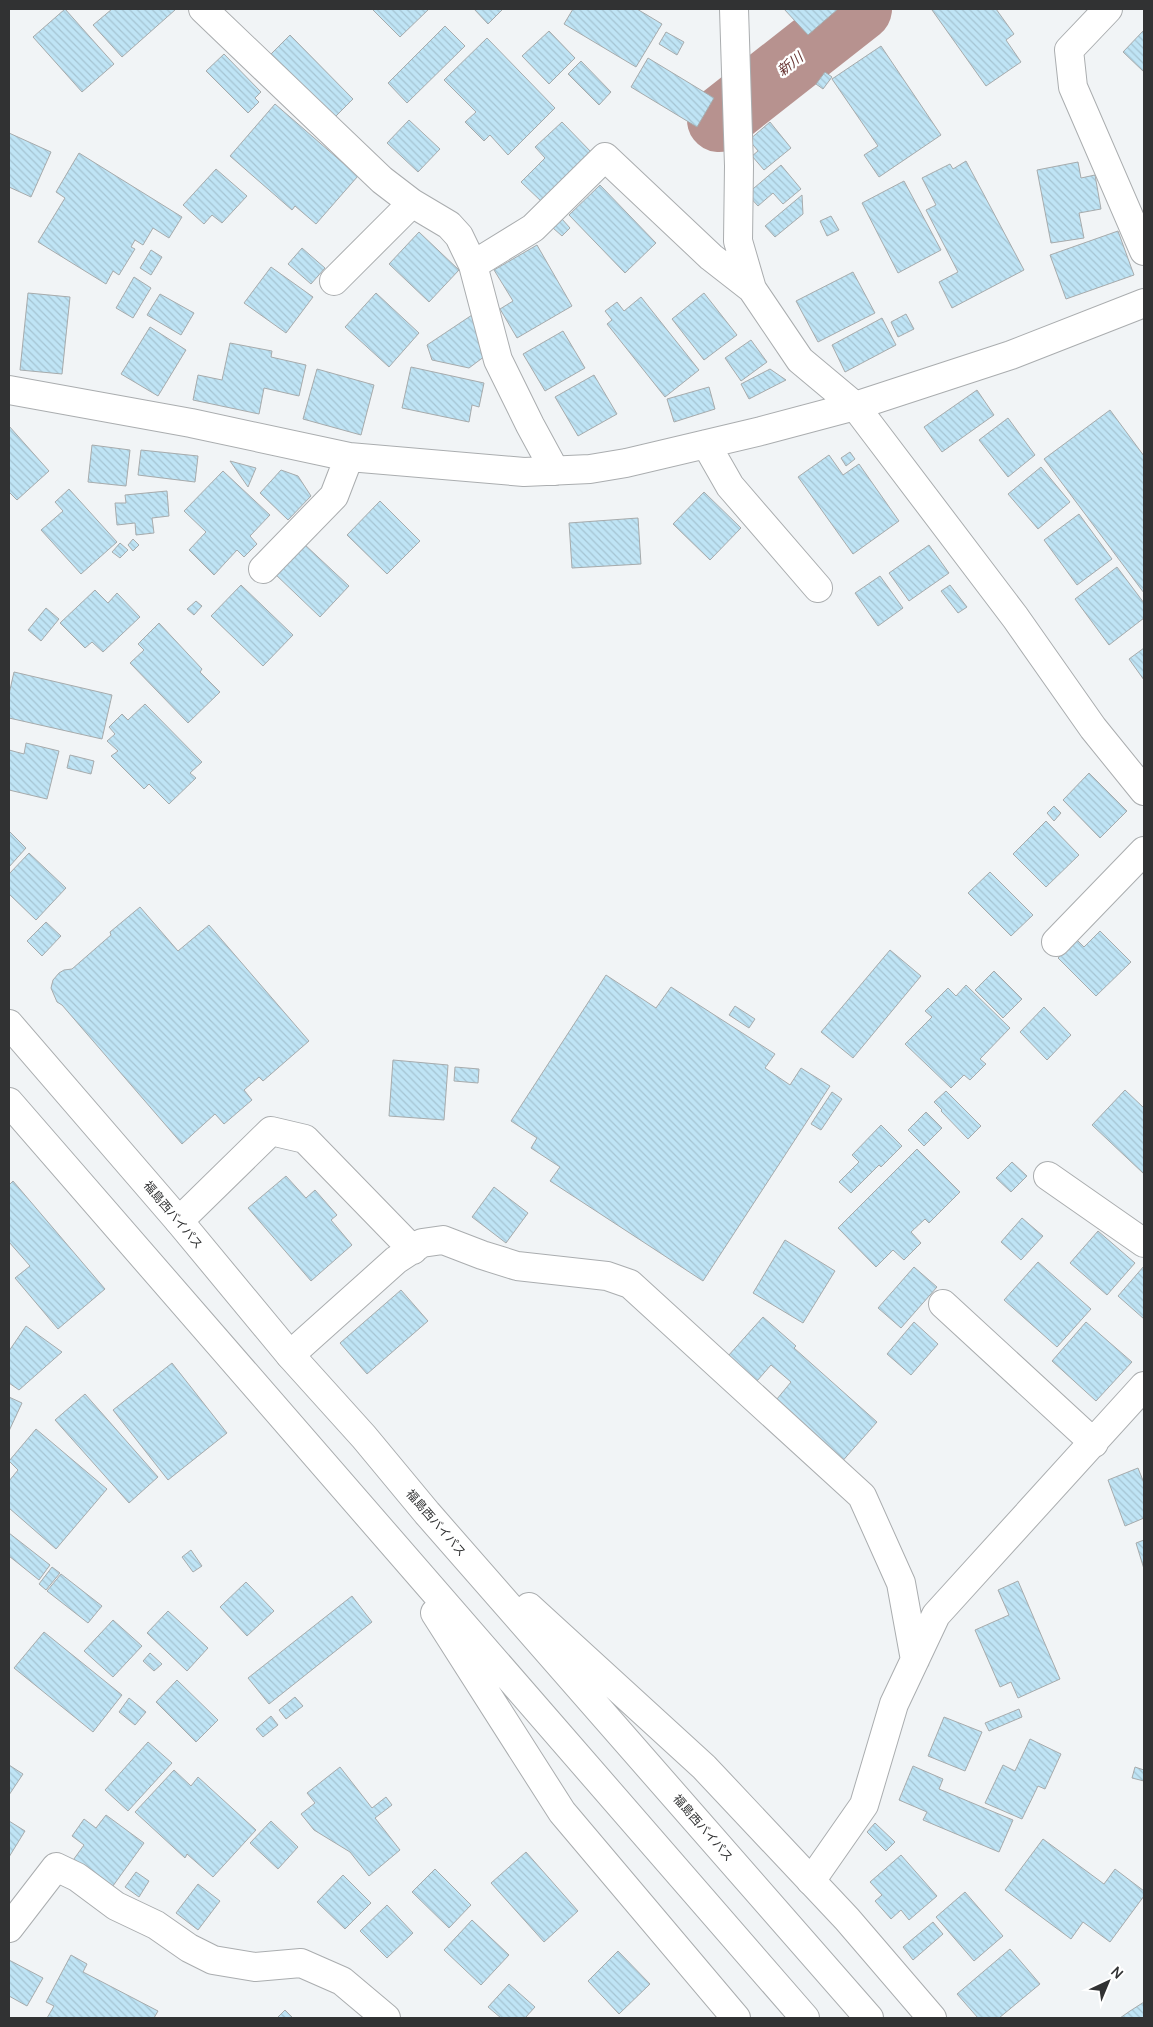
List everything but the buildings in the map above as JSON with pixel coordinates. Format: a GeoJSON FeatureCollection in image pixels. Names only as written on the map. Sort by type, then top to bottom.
{"type":"FeatureCollection","features":[{"type":"Feature","properties":{"kind":"main road"},"geometry":{"type":"LineString","coordinates":[[203,9],[382,180],[412,203],[449,225],[459,236],[473,265],[498,360],[555,471]]}},
{"type":"Feature","properties":{"kind":"main road"},"geometry":{"type":"LineString","coordinates":[[734,9],[739,166],[738,241],[752,289],[800,360],[854,406],[1015,617],[1093,728],[1144,791]]}},
{"type":"Feature","properties":{"kind":"main road"},"geometry":{"type":"LineString","coordinates":[[1108,9],[1069,50],[1074,87],[1144,251]]}},
{"type":"Feature","properties":{"kind":"main road"},"geometry":{"type":"LineString","coordinates":[[473,265],[533,228],[605,157],[711,257],[752,289]]}},
{"type":"Feature","properties":{"kind":"main road"},"geometry":{"type":"LineString","coordinates":[[334,281],[412,203]]}},
{"type":"Feature","properties":{"kind":"main road"},"geometry":{"type":"LineString","coordinates":[[9,390],[191,423],[349,457],[524,472],[590,469],[626,463],[706,444],[854,406],[1011,355],[1144,303]]}},
{"type":"Feature","properties":{"kind":"main road"},"geometry":{"type":"LineString","coordinates":[[706,444],[730,486],[818,588]]}},
{"type":"Feature","properties":{"kind":"main road"},"geometry":{"type":"LineString","coordinates":[[263,569],[334,496],[349,457]]}},
{"type":"Feature","properties":{"kind":"main road"},"geometry":{"type":"LineString","coordinates":[[1056,942],[1144,851]]}},
{"type":"Feature","properties":{"kind":"main road","name":"福島西バイパス"},"geometry":{"type":"LineString","coordinates":[[9,1024],[290,1355],[364,1437],[427,1513],[869,2018]]}},
{"type":"Feature","properties":{"kind":"main road"},"geometry":{"type":"LineString","coordinates":[[9,1102],[799,2011]]}},
{"type":"Feature","properties":{"kind":"main road"},"geometry":{"type":"LineString","coordinates":[[178,1221],[271,1131],[305,1139],[413,1250]]}},
{"type":"Feature","properties":{"kind":"main road"},"geometry":{"type":"LineString","coordinates":[[1048,1176],[1144,1243]]}},
{"type":"Feature","properties":{"kind":"main road"},"geometry":{"type":"LineString","coordinates":[[290,1355],[396,1260],[422,1243],[443,1240],[517,1266],[607,1276],[630,1284],[862,1496],[902,1583],[915,1660]]}},
{"type":"Feature","properties":{"kind":"main road"},"geometry":{"type":"LineString","coordinates":[[943,1304],[1094,1443]]}},
{"type":"Feature","properties":{"kind":"main road"},"geometry":{"type":"LineString","coordinates":[[810,1881],[864,1805],[894,1704],[936,1615],[1094,1443],[1141,1401]]}},
{"type":"Feature","properties":{"kind":"main road"},"geometry":{"type":"LineString","coordinates":[[427,1513],[704,1767],[847,1920],[932,2018]]}},
{"type":"Feature","properties":{"kind":"main road"},"geometry":{"type":"LineString","coordinates":[[382,1532],[562,1812],[736,2018]]}},
{"type":"Feature","properties":{"kind":"main road"},"geometry":{"type":"LineString","coordinates":[[9,1928],[56,1867],[77,1877],[116,1906],[156,1924],[188,1948],[213,1960],[255,1967],[301,1963],[342,1981],[386,2018]]}},
{"type":"Feature","properties":{"kind":"waterway","name":"新川"},"geometry":{"type":"LineString","coordinates":[[719,120],[860,9]]}}]}
